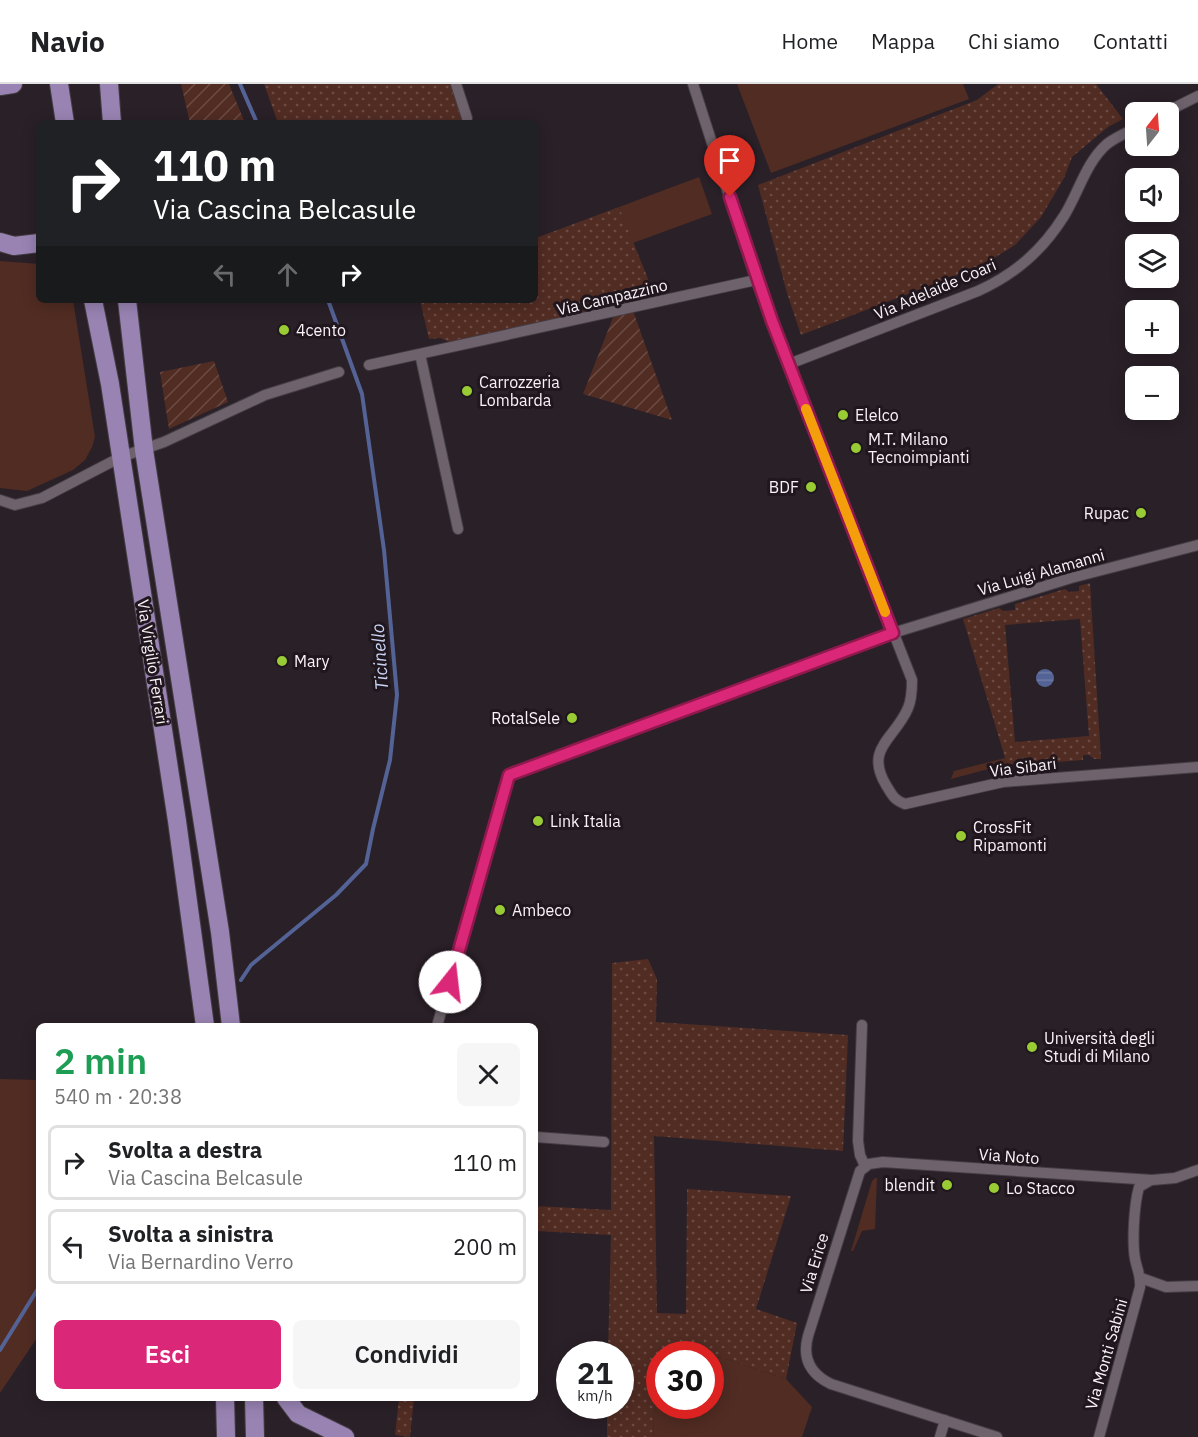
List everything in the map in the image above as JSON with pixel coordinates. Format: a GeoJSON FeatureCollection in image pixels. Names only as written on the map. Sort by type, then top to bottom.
{"type":"FeatureCollection","features":[{"type":"Feature","properties":{"kind":"main road"},"geometry":{"type":"LineString","coordinates":[[0,86],[13,84]]}},
{"type":"Feature","properties":{"kind":"main road"},"geometry":{"type":"LineString","coordinates":[[59,84],[65,120]]}},
{"type":"Feature","properties":{"kind":"main road"},"geometry":{"type":"LineString","coordinates":[[109,84],[112,120]]}},
{"type":"Feature","properties":{"kind":"main road"},"geometry":{"type":"LineString","coordinates":[[0,242],[14,246],[36,243]]}},
{"type":"Feature","properties":{"kind":"main road","name":"Via Virgilio Ferrari"},"geometry":{"type":"LineString","coordinates":[[94,303],[110,384],[177,821],[205,1023]]}},
{"type":"Feature","properties":{"kind":"main road","name":"Via Virgilio Ferrari"},"geometry":{"type":"LineString","coordinates":[[127,303],[144,450],[220,932],[231,1023]]}},
{"type":"Feature","properties":{"kind":"main road"},"geometry":{"type":"LineString","coordinates":[[225,1401],[226,1437]]}},
{"type":"Feature","properties":{"kind":"main road"},"geometry":{"type":"LineString","coordinates":[[254,1401],[255,1437]]}},
{"type":"Feature","properties":{"kind":"main road"},"geometry":{"type":"LineString","coordinates":[[288,1401],[298,1414],[345,1437]]}},
{"type":"Feature","properties":{"kind":"street"},"geometry":{"type":"LineString","coordinates":[[456,84],[467,118]]}},
{"type":"Feature","properties":{"kind":"street"},"geometry":{"type":"LineString","coordinates":[[693,84],[756,279],[893,633]]}},
{"type":"Feature","properties":{"kind":"street"},"geometry":{"type":"LineString","coordinates":[[1179,106],[1198,96]]}},
{"type":"Feature","properties":{"kind":"street","name":"Via Adelaide Coari"},"geometry":{"type":"LineString","coordinates":[[789,364],[978,291],[1005,278],[1042,246],[1064,216],[1100,152],[1114,139],[1125,134]]}},
{"type":"Feature","properties":{"kind":"street","name":"Via Campazzino"},"geometry":{"type":"LineString","coordinates":[[369,365],[536,330],[756,279]]}},
{"type":"Feature","properties":{"kind":"street"},"geometry":{"type":"LineString","coordinates":[[420,354],[458,529]]}},
{"type":"Feature","properties":{"kind":"street"},"geometry":{"type":"LineString","coordinates":[[0,500],[18,504],[42,498],[121,458],[144,450],[265,395],[339,372]]}},
{"type":"Feature","properties":{"kind":"street","name":"Via Luigi Alamanni"},"geometry":{"type":"LineString","coordinates":[[438,1023],[509,775],[893,633],[1071,578],[1198,545]]}},
{"type":"Feature","properties":{"kind":"street","name":"Via Sibari"},"geometry":{"type":"LineString","coordinates":[[893,633],[912,680],[912,692],[908,708],[879,754],[877,764],[879,772],[896,801],[905,804],[1003,782],[1198,767]]}},
{"type":"Feature","properties":{"kind":"street"},"geometry":{"type":"LineString","coordinates":[[862,1025],[858,1141],[860,1155],[865,1166]]}},
{"type":"Feature","properties":{"kind":"street"},"geometry":{"type":"LineString","coordinates":[[538,1137],[604,1142]]}},
{"type":"Feature","properties":{"kind":"street","name":"Via Noto"},"geometry":{"type":"LineString","coordinates":[[865,1166],[881,1162],[1152,1180],[1175,1178],[1198,1170]]}},
{"type":"Feature","properties":{"kind":"street","name":"Via Erice"},"geometry":{"type":"LineString","coordinates":[[865,1166],[856,1178],[808,1333],[805,1348],[807,1362],[815,1374],[831,1384],[945,1420]]}},
{"type":"Feature","properties":{"kind":"street"},"geometry":{"type":"LineString","coordinates":[[1152,1180],[1139,1188],[1134,1203],[1135,1258],[1141,1278],[1166,1287],[1198,1286]]}},
{"type":"Feature","properties":{"kind":"street","name":"Via Monti Sabini"},"geometry":{"type":"LineString","coordinates":[[1099,1437],[1141,1278]]}},
{"type":"Feature","properties":{"kind":"street"},"geometry":{"type":"LineString","coordinates":[[940,1437],[945,1420],[998,1437]]}},
{"type":"Feature","properties":{"kind":"shaded area"},"geometry":{"type":"Polygon","coordinates":[[[181,84],[229,84],[244,120],[189,120],[181,84]]]}},
{"type":"Feature","properties":{"kind":"shaded area"},"geometry":{"type":"Polygon","coordinates":[[[264,84],[451,84],[462,120],[277,120],[264,84]]]}},
{"type":"Feature","properties":{"kind":"shaded area"},"geometry":{"type":"Polygon","coordinates":[[[737,84],[963,84],[969,99],[771,173],[737,84]]]}},
{"type":"Feature","properties":{"kind":"shaded area"},"geometry":{"type":"Polygon","coordinates":[[[998,84],[1096,84],[1123,119],[1108,127],[1072,157],[1064,178],[1041,217],[1015,245],[983,265],[801,335],[787,293],[758,185],[977,100],[998,84]]]}},
{"type":"Feature","properties":{"kind":"shaded area"},"geometry":{"type":"Polygon","coordinates":[[[699,177],[712,214],[633,243],[619,207],[699,177]]]}},
{"type":"Feature","properties":{"kind":"shaded area"},"geometry":{"type":"Polygon","coordinates":[[[619,207],[655,296],[450,342],[440,338],[429,339],[421,303],[538,303],[538,237],[619,207]]]}},
{"type":"Feature","properties":{"kind":"shaded area"},"geometry":{"type":"Polygon","coordinates":[[[0,261],[36,264],[36,303],[73,303],[95,437],[85,460],[73,470],[27,491],[0,488],[0,261]]]}},
{"type":"Feature","properties":{"kind":"shaded area"},"geometry":{"type":"Polygon","coordinates":[[[632,308],[672,420],[583,394],[614,315],[632,308]]]}},
{"type":"Feature","properties":{"kind":"shaded area"},"geometry":{"type":"Polygon","coordinates":[[[214,361],[228,402],[169,429],[160,372],[214,361]]]}},
{"type":"Feature","properties":{"kind":"shaded area"},"geometry":{"type":"Polygon","coordinates":[[[1090,583],[1101,759],[1083,755],[1083,760],[1030,764],[1025,758],[1017,759],[1017,764],[1007,764],[963,619],[999,608],[1003,611],[1015,610],[1015,604],[1065,589],[1069,592],[1079,591],[1079,586],[1090,583]],[[1080,619],[1005,625],[1015,742],[1089,736],[1080,619]]]}},
{"type":"Feature","properties":{"kind":"shaded area"},"geometry":{"type":"Polygon","coordinates":[[[1005,758],[1007,764],[951,779],[954,771],[1005,758]]]}},
{"type":"Feature","properties":{"kind":"shaded area"},"geometry":{"type":"Polygon","coordinates":[[[648,959],[657,979],[656,1022],[848,1035],[843,1151],[654,1136],[657,1313],[686,1314],[687,1189],[791,1196],[756,1309],[797,1323],[786,1379],[724,1358],[724,1341],[646,1341],[646,1419],[654,1419],[653,1437],[607,1437],[607,1419],[634,1419],[634,1341],[608,1341],[611,1235],[538,1231],[538,1206],[611,1210],[612,963],[648,959]]]}},
{"type":"Feature","properties":{"kind":"shaded area"},"geometry":{"type":"Polygon","coordinates":[[[0,1079],[36,1080],[36,1339],[0,1393],[0,1079]]]}},
{"type":"Feature","properties":{"kind":"shaded area"},"geometry":{"type":"Polygon","coordinates":[[[877,1178],[875,1229],[862,1231],[851,1251],[872,1181],[877,1178]]]}},
{"type":"Feature","properties":{"kind":"shaded area"},"geometry":{"type":"Polygon","coordinates":[[[724,1358],[786,1379],[812,1407],[802,1437],[653,1437],[654,1419],[724,1419],[724,1358]]]}},
{"type":"Feature","properties":{"kind":"shaded area"},"geometry":{"type":"Polygon","coordinates":[[[399,1401],[414,1401],[410,1437],[395,1435],[399,1401]]]}},
{"type":"Feature","properties":{"kind":"water"},"geometry":{"type":"Polygon","coordinates":[[[1041,669],[1049,669],[1054,674],[1052,685],[1041,687],[1036,682],[1036,674],[1041,669]]]}},
{"type":"Feature","properties":{"kind":"waterway","name":"Ticinello"},"geometry":{"type":"LineString","coordinates":[[240,84],[256,120]]}},
{"type":"Feature","properties":{"kind":"waterway","name":"Ticinello"},"geometry":{"type":"LineString","coordinates":[[241,980],[251,965],[336,895],[366,864],[390,760],[397,695],[384,550],[362,394],[329,303]]}},
{"type":"Feature","properties":{"kind":"waterway"},"geometry":{"type":"LineString","coordinates":[[0,1350],[36,1292]]}},
{"type":"Feature","properties":{"kind":"slow traffic"},"geometry":{"type":"LineString","coordinates":[[806,409],[885,612]]}},
{"type":"Feature","properties":{"kind":"place","name":"4cento"},"geometry":{"type":"Point","coordinates":[284,330]}},
{"type":"Feature","properties":{"kind":"place","name":"Carrozzeria Lombarda"},"geometry":{"type":"Point","coordinates":[467,391]}},
{"type":"Feature","properties":{"kind":"place","name":"Elelco"},"geometry":{"type":"Point","coordinates":[843,415]}},
{"type":"Feature","properties":{"kind":"place","name":"M.T. Milano Tecnoimpianti"},"geometry":{"type":"Point","coordinates":[856,448]}},
{"type":"Feature","properties":{"kind":"place","name":"BDF"},"geometry":{"type":"Point","coordinates":[811,487]}},
{"type":"Feature","properties":{"kind":"place","name":"Rupac"},"geometry":{"type":"Point","coordinates":[1141,513]}},
{"type":"Feature","properties":{"kind":"place","name":"Mary"},"geometry":{"type":"Point","coordinates":[282,661]}},
{"type":"Feature","properties":{"kind":"place","name":"RotalSele"},"geometry":{"type":"Point","coordinates":[572,718]}},
{"type":"Feature","properties":{"kind":"place","name":"Link Italia"},"geometry":{"type":"Point","coordinates":[538,821]}},
{"type":"Feature","properties":{"kind":"place","name":"CrossFit Ripamonti"},"geometry":{"type":"Point","coordinates":[961,836]}},
{"type":"Feature","properties":{"kind":"place","name":"Ambeco"},"geometry":{"type":"Point","coordinates":[500,910]}},
{"type":"Feature","properties":{"kind":"place","name":"Università degli Studi di Milano"},"geometry":{"type":"Point","coordinates":[1032,1047]}},
{"type":"Feature","properties":{"kind":"place","name":"blendit"},"geometry":{"type":"Point","coordinates":[947,1185]}},
{"type":"Feature","properties":{"kind":"place","name":"Lo Stacco"},"geometry":{"type":"Point","coordinates":[994,1188]}},
{"type":"Feature","properties":{"kind":"route"},"geometry":{"type":"LineString","coordinates":[[450,982],[509,775],[893,633],[756,279],[730,197]]}}]}
